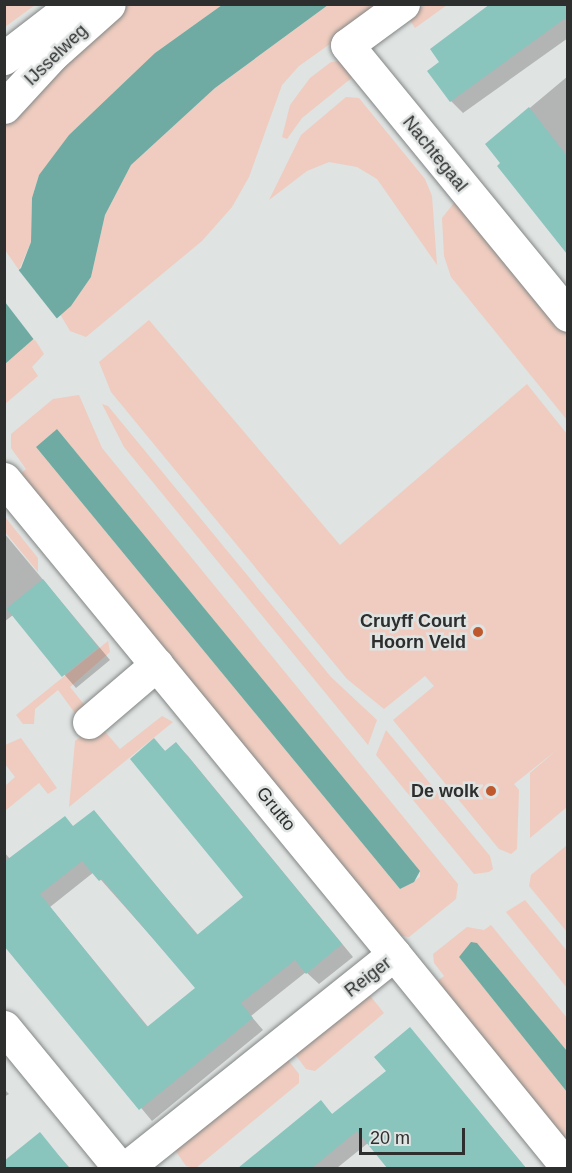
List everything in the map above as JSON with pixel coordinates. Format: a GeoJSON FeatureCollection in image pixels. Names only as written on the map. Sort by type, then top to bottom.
{"type":"FeatureCollection","features":[{"type":"Feature","properties":{"kind":"street","name":"IJsselweg"},"geometry":{"type":"LineString","coordinates":[[4,58],[74,4]]}},
{"type":"Feature","properties":{"kind":"street","name":"IJsselweg"},"geometry":{"type":"LineString","coordinates":[[4,107],[52,55],[109,4]]}},
{"type":"Feature","properties":{"kind":"street","name":"Nachtegaal"},"geometry":{"type":"LineString","coordinates":[[403,4],[347,45],[567,315]]}},
{"type":"Feature","properties":{"kind":"street","name":"Grutto"},"geometry":{"type":"LineString","coordinates":[[4,479],[394,954]]}},
{"type":"Feature","properties":{"kind":"street"},"geometry":{"type":"LineString","coordinates":[[89,723],[157,664]]}},
{"type":"Feature","properties":{"kind":"street","name":"Reiger"},"geometry":{"type":"LineString","coordinates":[[126,1168],[394,954],[567,1168]]}},
{"type":"Feature","properties":{"kind":"street"},"geometry":{"type":"LineString","coordinates":[[4,1027],[120,1168]]}},
{"type":"Feature","properties":{"kind":"shaded area"},"geometry":{"type":"Polygon","coordinates":[[[5,4],[35,4],[35,5],[5,27],[5,4]]]}},
{"type":"Feature","properties":{"kind":"shaded area"},"geometry":{"type":"Polygon","coordinates":[[[124,5],[222,5],[155,53],[39,175],[32,198],[31,242],[19,270],[5,250],[4,121],[124,5]]]}},
{"type":"Feature","properties":{"kind":"shaded area"},"geometry":{"type":"Polygon","coordinates":[[[222,5],[328,5],[215,88],[131,165],[105,215],[91,277],[71,306],[5,364],[5,282],[21,268],[31,242],[32,198],[39,175],[69,135],[155,53],[222,5]]]}},
{"type":"Feature","properties":{"kind":"shaded area"},"geometry":{"type":"Polygon","coordinates":[[[328,5],[385,5],[299,66],[282,85],[249,177],[232,207],[202,241],[86,337],[70,331],[60,314],[71,306],[91,277],[105,215],[131,165],[215,88],[328,5]]]}},
{"type":"Feature","properties":{"kind":"shaded area"},"geometry":{"type":"Polygon","coordinates":[[[425,5],[447,5],[415,28],[408,17],[425,5]]]}},
{"type":"Feature","properties":{"kind":"shaded area"},"geometry":{"type":"Polygon","coordinates":[[[340,61],[354,76],[302,118],[287,139],[282,137],[290,105],[310,78],[331,62],[340,61]]]}},
{"type":"Feature","properties":{"kind":"shaded area"},"geometry":{"type":"Polygon","coordinates":[[[346,97],[359,98],[425,179],[432,196],[437,265],[377,179],[357,167],[329,162],[307,171],[269,200],[301,135],[346,97]]]}},
{"type":"Feature","properties":{"kind":"shaded area"},"geometry":{"type":"Polygon","coordinates":[[[457,199],[567,334],[567,420],[451,277],[444,256],[442,218],[457,199]]]}},
{"type":"Feature","properties":{"kind":"shaded area"},"geometry":{"type":"Polygon","coordinates":[[[149,320],[340,545],[527,384],[567,434],[567,807],[530,838],[530,773],[558,749],[514,784],[519,790],[517,849],[511,854],[499,849],[393,720],[434,686],[425,676],[384,709],[347,679],[111,392],[99,362],[149,320]]]}},
{"type":"Feature","properties":{"kind":"shaded area"},"geometry":{"type":"Polygon","coordinates":[[[34,338],[44,354],[32,367],[38,376],[5,404],[5,364],[34,338]]]}},
{"type":"Feature","properties":{"kind":"shaded area"},"geometry":{"type":"Polygon","coordinates":[[[79,395],[102,448],[458,884],[456,899],[409,937],[395,935],[19,475],[26,469],[11,448],[11,434],[53,399],[79,395]],[[57,429],[36,447],[400,889],[420,877],[420,871],[57,429]]]}},
{"type":"Feature","properties":{"kind":"shaded area"},"geometry":{"type":"Polygon","coordinates":[[[102,404],[108,406],[331,677],[377,720],[368,745],[124,447],[102,404]]]}},
{"type":"Feature","properties":{"kind":"shaded area"},"geometry":{"type":"Polygon","coordinates":[[[57,429],[420,871],[414,882],[400,889],[36,447],[57,429]]]}},
{"type":"Feature","properties":{"kind":"shaded area"},"geometry":{"type":"Polygon","coordinates":[[[5,517],[38,558],[38,572],[5,532],[5,517]]]}},
{"type":"Feature","properties":{"kind":"shaded area"},"geometry":{"type":"Polygon","coordinates":[[[108,641],[110,652],[70,687],[87,708],[80,720],[58,690],[35,709],[34,724],[23,724],[16,715],[108,641]]]}},
{"type":"Feature","properties":{"kind":"shaded area"},"geometry":{"type":"Polygon","coordinates":[[[162,716],[173,722],[69,807],[75,741],[94,726],[101,727],[120,749],[162,716]]]}},
{"type":"Feature","properties":{"kind":"shaded area"},"geometry":{"type":"Polygon","coordinates":[[[386,730],[490,856],[493,869],[489,872],[474,874],[376,755],[386,730]]]}},
{"type":"Feature","properties":{"kind":"shaded area"},"geometry":{"type":"Polygon","coordinates":[[[21,738],[57,788],[48,794],[39,783],[5,811],[5,786],[15,777],[5,764],[5,745],[21,738]]]}},
{"type":"Feature","properties":{"kind":"shaded area"},"geometry":{"type":"Polygon","coordinates":[[[567,845],[567,932],[529,886],[531,875],[567,845]]]}},
{"type":"Feature","properties":{"kind":"shaded area"},"geometry":{"type":"Polygon","coordinates":[[[525,900],[567,951],[567,988],[506,912],[525,900]]]}},
{"type":"Feature","properties":{"kind":"shaded area"},"geometry":{"type":"Polygon","coordinates":[[[491,925],[567,1018],[567,1051],[478,944],[459,957],[567,1092],[567,1145],[435,983],[444,976],[434,963],[433,954],[467,927],[484,930],[491,925]]]}},
{"type":"Feature","properties":{"kind":"shaded area"},"geometry":{"type":"Polygon","coordinates":[[[471,942],[477,943],[567,1051],[567,1092],[459,957],[471,942]]]}},
{"type":"Feature","properties":{"kind":"shaded area"},"geometry":{"type":"Polygon","coordinates":[[[368,993],[384,1013],[315,1071],[306,1069],[294,1053],[368,993]]]}},
{"type":"Feature","properties":{"kind":"shaded area"},"geometry":{"type":"Polygon","coordinates":[[[287,1059],[299,1074],[299,1083],[196,1168],[186,1166],[175,1150],[287,1059]]]}},
{"type":"Feature","properties":{"kind":"pier"},"geometry":{"type":"Polygon","coordinates":[[[17,268],[58,320],[35,341],[5,302],[4,278],[17,268]]]}},
{"type":"Feature","properties":{"kind":"building"},"geometry":{"type":"Polygon","coordinates":[[[490,4],[567,4],[567,17],[450,102],[427,71],[439,62],[430,49],[490,4]]]}},
{"type":"Feature","properties":{"kind":"building"},"geometry":{"type":"Polygon","coordinates":[[[529,107],[567,156],[567,254],[497,166],[500,163],[485,144],[529,107]]]}},
{"type":"Feature","properties":{"kind":"building"},"geometry":{"type":"Polygon","coordinates":[[[43,579],[98,647],[62,677],[6,609],[43,579]]]}},
{"type":"Feature","properties":{"kind":"building"},"geometry":{"type":"Polygon","coordinates":[[[154,738],[165,751],[176,742],[342,944],[306,974],[295,960],[241,1003],[253,1018],[139,1110],[4,946],[4,862],[65,816],[73,826],[94,810],[197,935],[243,897],[130,759],[154,738]],[[82,861],[40,894],[147,1027],[195,988],[102,879],[99,881],[82,861]]]}},
{"type":"Feature","properties":{"kind":"building"},"geometry":{"type":"Polygon","coordinates":[[[410,1027],[526,1168],[387,1168],[357,1131],[312,1168],[238,1168],[321,1100],[332,1114],[386,1071],[374,1057],[410,1027]]]}},
{"type":"Feature","properties":{"kind":"building"},"geometry":{"type":"Polygon","coordinates":[[[40,1132],[69,1168],[4,1168],[4,1161],[40,1132]]]}},
{"type":"Feature","properties":{"kind":"place","name":"Cruyff Court Hoorn Veld"},"geometry":{"type":"Point","coordinates":[478,632]}},
{"type":"Feature","properties":{"kind":"place","name":"De wolk"},"geometry":{"type":"Point","coordinates":[491,791]}}]}
